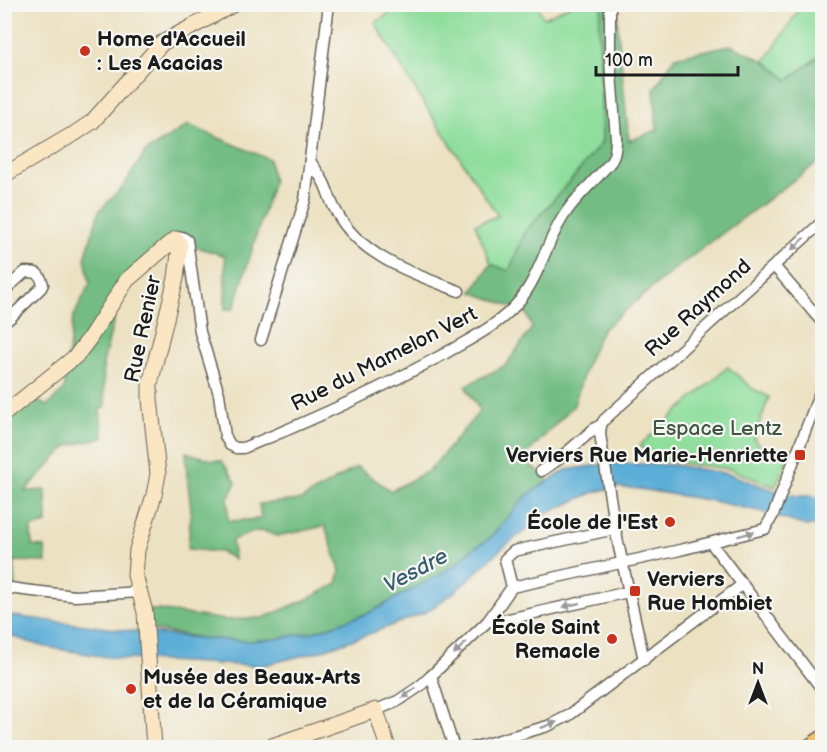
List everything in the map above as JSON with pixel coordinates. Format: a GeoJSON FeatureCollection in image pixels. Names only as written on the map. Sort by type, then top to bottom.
{"type":"FeatureCollection","features":[{"type":"Feature","properties":{"kind":"main road"},"geometry":{"type":"LineString","coordinates":[[809,747],[822,739]]}},
{"type":"Feature","properties":{"kind":"street"},"geometry":{"type":"LineString","coordinates":[[4,176],[92,122],[162,43],[234,4]]}},
{"type":"Feature","properties":{"kind":"street"},"geometry":{"type":"LineString","coordinates":[[261,340],[305,200],[329,4]]}},
{"type":"Feature","properties":{"kind":"street","name":"Rue du Mamelon Vert"},"geometry":{"type":"LineString","coordinates":[[176,239],[182,237],[187,240],[202,339],[219,394],[225,436],[234,448],[243,448],[299,425],[363,396],[434,359],[486,330],[520,300],[530,285],[559,223],[611,161],[616,150],[616,138],[610,60],[610,4]]}},
{"type":"Feature","properties":{"kind":"street"},"geometry":{"type":"LineString","coordinates":[[310,161],[323,181],[336,212],[347,228],[373,252],[411,273],[459,291]]}},
{"type":"Feature","properties":{"kind":"street","name":"Rue Raymond"},"geometry":{"type":"LineString","coordinates":[[541,471],[601,425],[822,222]]}},
{"type":"Feature","properties":{"kind":"street"},"geometry":{"type":"LineString","coordinates":[[4,414],[76,356],[127,280],[176,239]]}},
{"type":"Feature","properties":{"kind":"street","name":"Rue Renier"},"geometry":{"type":"LineString","coordinates":[[154,747],[145,612],[135,575],[137,550],[158,474],[150,384],[176,278],[180,245],[176,239]]}},
{"type":"Feature","properties":{"kind":"street"},"geometry":{"type":"LineString","coordinates":[[774,266],[822,322]]}},
{"type":"Feature","properties":{"kind":"street"},"geometry":{"type":"LineString","coordinates":[[4,291],[25,272],[39,274],[43,284],[10,318],[4,321]]}},
{"type":"Feature","properties":{"kind":"street"},"geometry":{"type":"LineString","coordinates":[[266,747],[398,701],[420,686],[488,621],[513,587],[765,529],[773,516],[789,473],[818,410],[822,387]]}},
{"type":"Feature","properties":{"kind":"street"},"geometry":{"type":"LineString","coordinates":[[601,425],[600,434],[615,529],[644,660]]}},
{"type":"Feature","properties":{"kind":"street"},"geometry":{"type":"LineString","coordinates":[[513,587],[505,559],[514,552],[615,529]]}},
{"type":"Feature","properties":{"kind":"street"},"geometry":{"type":"LineString","coordinates":[[711,543],[822,689]]}},
{"type":"Feature","properties":{"kind":"street"},"geometry":{"type":"LineString","coordinates":[[472,747],[548,726],[568,716],[743,584]]}},
{"type":"Feature","properties":{"kind":"street"},"geometry":{"type":"LineString","coordinates":[[4,587],[75,596],[140,592]]}},
{"type":"Feature","properties":{"kind":"street"},"geometry":{"type":"LineString","coordinates":[[488,621],[500,621],[628,592]]}},
{"type":"Feature","properties":{"kind":"street"},"geometry":{"type":"LineString","coordinates":[[431,676],[454,747]]}},
{"type":"Feature","properties":{"kind":"street"},"geometry":{"type":"LineString","coordinates":[[376,710],[388,747]]}},
{"type":"Feature","properties":{"kind":"green space"},"geometry":{"type":"Polygon","coordinates":[[[402,5],[537,5],[544,18],[571,5],[602,5],[599,23],[602,142],[525,232],[509,272],[491,264],[475,224],[498,216],[423,102],[375,23],[402,5]]]}},
{"type":"Feature","properties":{"kind":"green space"},"geometry":{"type":"Polygon","coordinates":[[[602,5],[617,5],[629,141],[657,130],[654,89],[675,57],[730,45],[765,61],[788,80],[822,54],[822,159],[676,268],[602,330],[587,363],[574,405],[526,455],[527,462],[549,481],[527,495],[489,539],[470,551],[453,567],[369,613],[314,632],[248,641],[208,639],[149,629],[150,610],[225,620],[263,618],[337,584],[340,570],[325,526],[277,536],[263,531],[254,532],[232,540],[234,559],[221,552],[188,549],[191,508],[186,452],[222,461],[236,482],[228,499],[228,521],[261,519],[259,504],[301,500],[357,467],[391,491],[430,470],[480,411],[465,386],[506,365],[532,328],[526,312],[472,292],[491,264],[509,271],[525,232],[602,142],[599,23],[602,5]]]}},
{"type":"Feature","properties":{"kind":"green space"},"geometry":{"type":"Polygon","coordinates":[[[802,5],[822,5],[822,54],[788,80],[765,61],[802,5]]]}},
{"type":"Feature","properties":{"kind":"green space"},"geometry":{"type":"Polygon","coordinates":[[[188,125],[269,159],[273,181],[234,309],[225,309],[225,256],[181,242],[131,283],[116,311],[103,363],[105,408],[100,409],[103,438],[67,446],[25,491],[46,490],[47,524],[31,528],[32,546],[45,547],[46,562],[14,561],[16,586],[5,611],[5,407],[24,394],[47,406],[64,390],[73,318],[90,283],[85,258],[99,211],[123,187],[145,152],[188,125]]]}},
{"type":"Feature","properties":{"kind":"green space","name":"Espace Lentz"},"geometry":{"type":"Polygon","coordinates":[[[728,367],[753,389],[769,397],[754,439],[758,444],[789,456],[775,487],[729,469],[650,459],[640,445],[728,367]]]}},
{"type":"Feature","properties":{"kind":"water"},"geometry":{"type":"Polygon","coordinates":[[[611,463],[673,465],[729,474],[787,495],[822,497],[822,526],[806,526],[763,512],[713,501],[615,487],[592,493],[548,513],[501,549],[457,590],[426,612],[317,652],[260,666],[100,656],[41,646],[5,634],[5,615],[208,639],[248,641],[314,632],[369,613],[453,567],[470,551],[489,539],[527,495],[566,470],[611,463]]]}},
{"type":"Feature","properties":{"kind":"place","name":"Home d'Accueil : Les Acacias"},"geometry":{"type":"Point","coordinates":[85,51]}},
{"type":"Feature","properties":{"kind":"place","name":"Verviers Rue Marie-Henriette"},"geometry":{"type":"Point","coordinates":[800,455]}},
{"type":"Feature","properties":{"kind":"place","name":"École de l'Est"},"geometry":{"type":"Point","coordinates":[670,522]}},
{"type":"Feature","properties":{"kind":"place","name":"Verviers Rue Hombiet"},"geometry":{"type":"Point","coordinates":[635,591]}},
{"type":"Feature","properties":{"kind":"place","name":"École Saint Remacle"},"geometry":{"type":"Point","coordinates":[612,639]}},
{"type":"Feature","properties":{"kind":"place","name":"Musée des Beaux-Arts et de la Céramique"},"geometry":{"type":"Point","coordinates":[131,689]}},
{"type":"Feature","properties":{"kind":"water label","name":"Vesdre"},"geometry":{"type":"Point","coordinates":[416,571]}}]}
